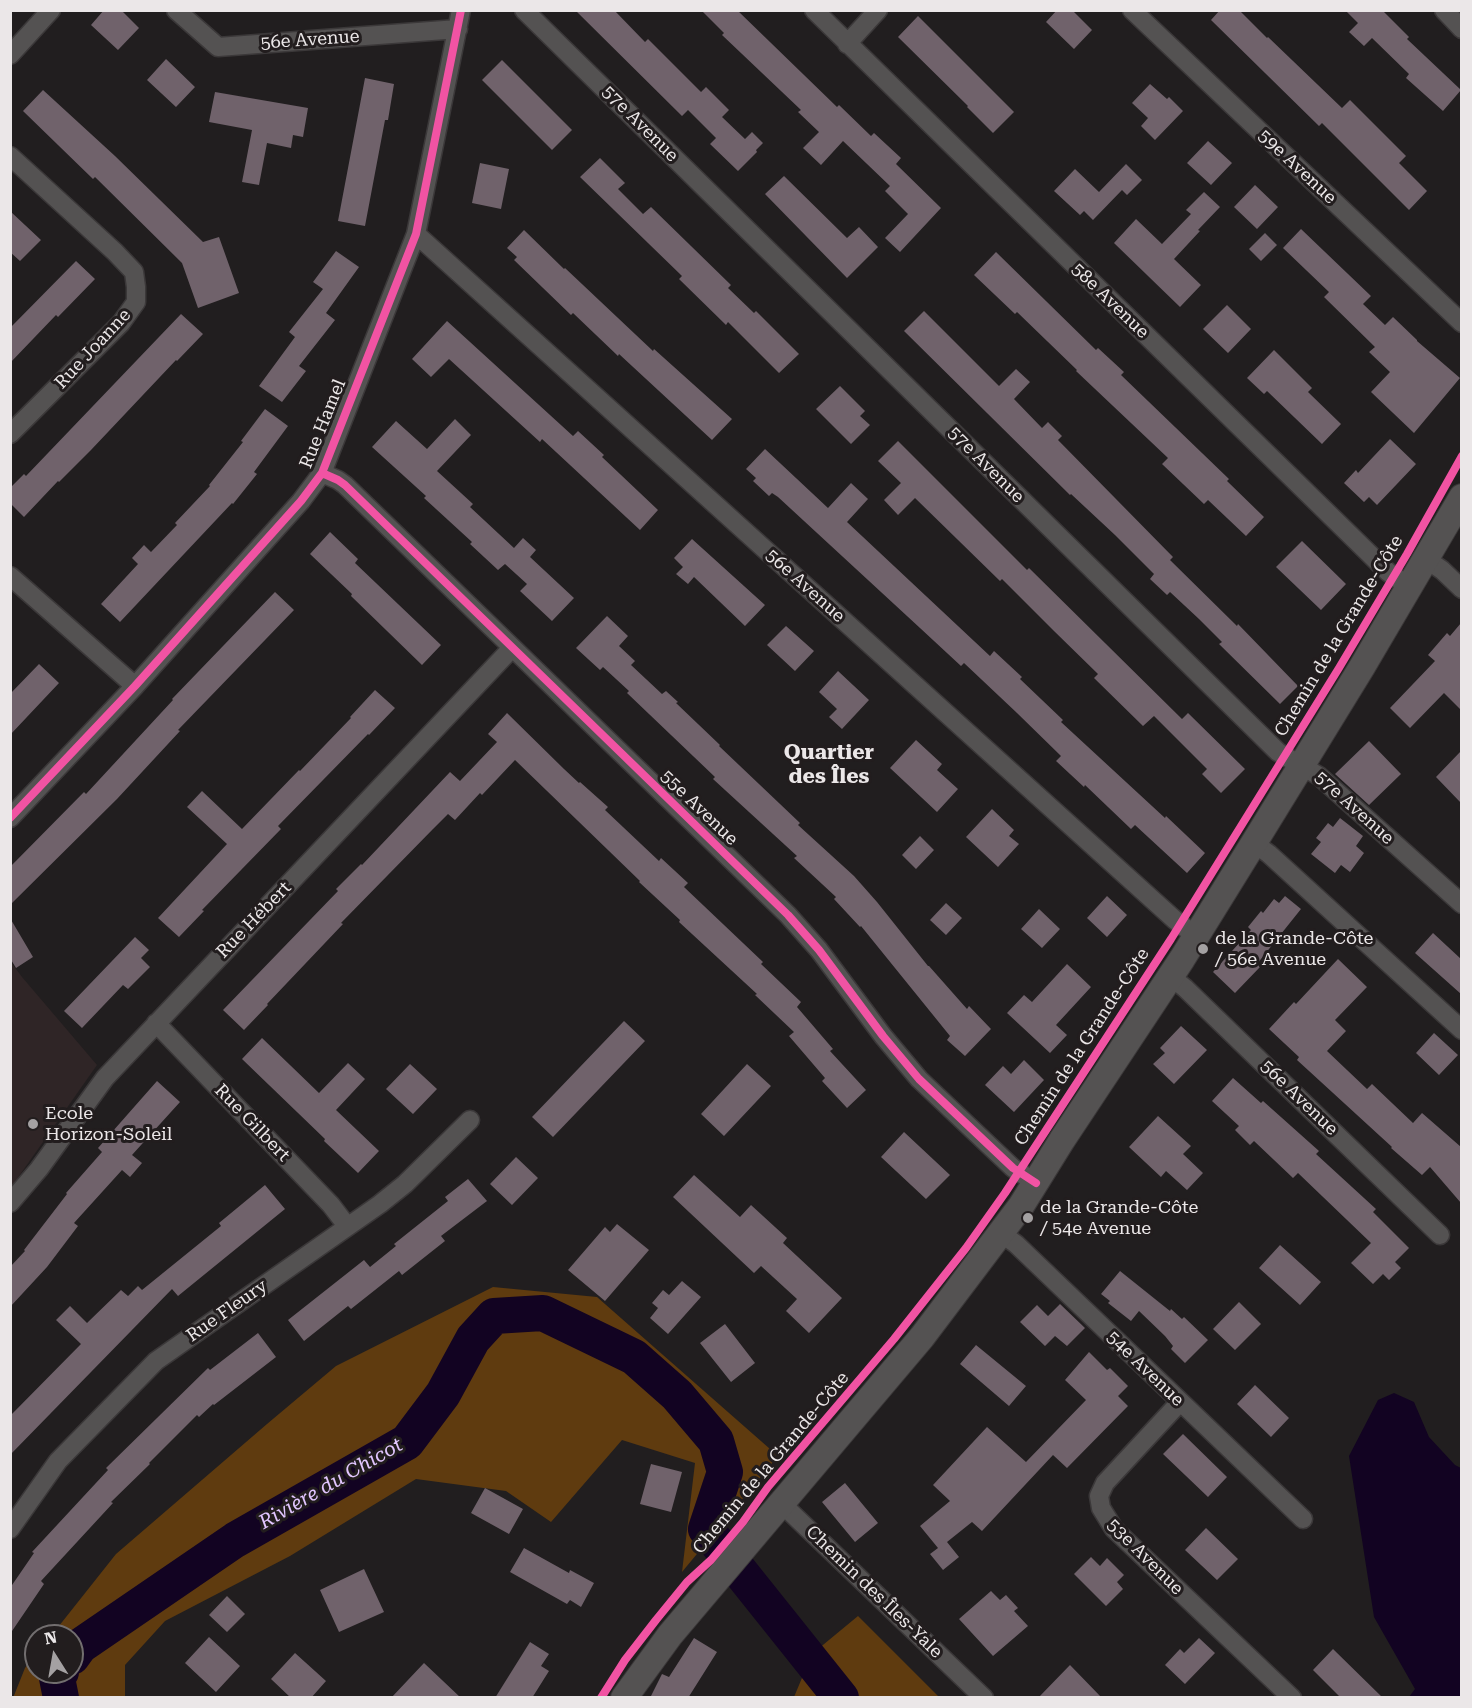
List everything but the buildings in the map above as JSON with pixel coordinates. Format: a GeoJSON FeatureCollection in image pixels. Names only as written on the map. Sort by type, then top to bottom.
{"type":"FeatureCollection","features":[{"type":"Feature","properties":{"kind":"main road","name":"Chemin de la Grande-Côte"},"geometry":{"type":"LineString","coordinates":[[624,1698],[670,1635],[922,1337],[1002,1234],[1254,843],[1410,587],[1461,497]]}},
{"type":"Feature","properties":{"kind":"street"},"geometry":{"type":"LineString","coordinates":[[10,55],[51,10]]}},
{"type":"Feature","properties":{"kind":"street","name":"56e Avenue"},"geometry":{"type":"LineString","coordinates":[[176,10],[218,47],[459,20]]}},
{"type":"Feature","properties":{"kind":"street","name":"57e Avenue"},"geometry":{"type":"LineString","coordinates":[[524,10],[1278,752],[1319,776],[1461,904]]}},
{"type":"Feature","properties":{"kind":"street","name":"58e Avenue"},"geometry":{"type":"LineString","coordinates":[[814,10],[1388,572],[1410,587]]}},
{"type":"Feature","properties":{"kind":"street"},"geometry":{"type":"LineString","coordinates":[[847,44],[878,10]]}},
{"type":"Feature","properties":{"kind":"street","name":"59e Avenue"},"geometry":{"type":"LineString","coordinates":[[1132,10],[1461,323]]}},
{"type":"Feature","properties":{"kind":"street"},"geometry":{"type":"LineString","coordinates":[[1443,10],[1461,29]]}},
{"type":"Feature","properties":{"kind":"street","name":"Rue Hamel"},"geometry":{"type":"LineString","coordinates":[[10,818],[135,686],[301,501],[322,473],[416,234],[459,20]]}},
{"type":"Feature","properties":{"kind":"street","name":"Rue Joanne"},"geometry":{"type":"LineString","coordinates":[[10,156],[134,272],[136,302],[121,323],[10,434]]}},
{"type":"Feature","properties":{"kind":"street","name":"56e Avenue"},"geometry":{"type":"LineString","coordinates":[[416,234],[1175,920],[1196,936]]}},
{"type":"Feature","properties":{"kind":"street","name":"55e Avenue"},"geometry":{"type":"LineString","coordinates":[[322,473],[345,485],[800,927],[919,1079],[1012,1168],[1036,1183]]}},
{"type":"Feature","properties":{"kind":"street"},"geometry":{"type":"LineString","coordinates":[[1426,559],[1442,570],[1461,589]]}},
{"type":"Feature","properties":{"kind":"street"},"geometry":{"type":"LineString","coordinates":[[10,576],[135,686]]}},
{"type":"Feature","properties":{"kind":"street","name":"Rue Hébert"},"geometry":{"type":"LineString","coordinates":[[10,1203],[39,1169],[105,1078],[512,648]]}},
{"type":"Feature","properties":{"kind":"street"},"geometry":{"type":"LineString","coordinates":[[1254,843],[1269,854],[1461,1030]]}},
{"type":"Feature","properties":{"kind":"street","name":"56e Avenue"},"geometry":{"type":"LineString","coordinates":[[1170,976],[1440,1235]]}},
{"type":"Feature","properties":{"kind":"street","name":"Rue Gilbert"},"geometry":{"type":"LineString","coordinates":[[156,1023],[331,1205],[347,1226]]}},
{"type":"Feature","properties":{"kind":"street","name":"Rue Fleury"},"geometry":{"type":"LineString","coordinates":[[10,1529],[58,1461],[156,1361],[380,1204],[405,1184],[470,1120]]}},
{"type":"Feature","properties":{"kind":"street","name":"54e Avenue"},"geometry":{"type":"LineString","coordinates":[[1002,1234],[1303,1519]]}},
{"type":"Feature","properties":{"kind":"street","name":"53e Avenue"},"geometry":{"type":"LineString","coordinates":[[1180,1402],[1105,1484],[1099,1496],[1101,1508],[1114,1529],[1292,1698]]}},
{"type":"Feature","properties":{"kind":"street","name":"Chemin des Îles-Yale"},"geometry":{"type":"LineString","coordinates":[[781,1503],[984,1698]]}},
{"type":"Feature","properties":{"kind":"shaded area","name":"Ecole Horizon-Soleil"},"geometry":{"type":"Polygon","coordinates":[[[10,961],[97,1065],[10,1189],[10,961]]]}},
{"type":"Feature","properties":{"kind":"shaded area"},"geometry":{"type":"Polygon","coordinates":[[[493,1287],[597,1297],[778,1456],[682,1572],[695,1463],[622,1440],[551,1522],[506,1491],[416,1479],[290,1556],[165,1621],[125,1665],[125,1697],[13,1698],[24,1670],[24,1684],[84,1684],[84,1624],[61,1624],[116,1554],[336,1366],[493,1287]]]}},
{"type":"Feature","properties":{"kind":"shaded area"},"geometry":{"type":"Polygon","coordinates":[[[1394,1393],[1414,1402],[1429,1437],[1455,1465],[1461,1468],[1461,1697],[1409,1697],[1415,1689],[1374,1617],[1349,1456],[1378,1400],[1394,1393]]]}},
{"type":"Feature","properties":{"kind":"shaded area"},"geometry":{"type":"Polygon","coordinates":[[[858,1616],[939,1697],[794,1697],[812,1654],[858,1616]]]}},
{"type":"Feature","properties":{"kind":"waterway","name":"Rivière du Chicot"},"geometry":{"type":"LineString","coordinates":[[84,1643],[235,1540],[407,1442],[443,1394],[473,1339],[494,1316],[543,1313],[634,1357],[677,1395],[716,1441],[725,1472],[706,1529],[841,1698]]}},
{"type":"Feature","properties":{"kind":"waterway","name":"Rivière du Chicot"},"geometry":{"type":"LineString","coordinates":[[58,1684],[61,1698]]}},
{"type":"Feature","properties":{"kind":"cycle path"},"geometry":{"type":"LineString","coordinates":[[10,818],[135,686],[301,501],[322,473],[416,234],[461,10]]}},
{"type":"Feature","properties":{"kind":"cycle path"},"geometry":{"type":"LineString","coordinates":[[601,1698],[625,1660],[656,1620],[687,1582],[711,1560],[743,1522],[768,1487],[894,1339],[966,1248],[1005,1193],[1171,939],[1339,668],[1462,456]]}},
{"type":"Feature","properties":{"kind":"cycle path"},"geometry":{"type":"LineString","coordinates":[[322,473],[345,485],[788,915],[819,950],[883,1036],[919,1079],[1013,1168],[1036,1183]]}},
{"type":"Feature","properties":{"kind":"place","name":"de la Grande-Côte / 56e Avenue"},"geometry":{"type":"Point","coordinates":[1203,949]}},
{"type":"Feature","properties":{"kind":"place","name":"Ecole Horizon-Soleil"},"geometry":{"type":"Point","coordinates":[33,1124]}},
{"type":"Feature","properties":{"kind":"place","name":"de la Grande-Côte / 54e Avenue"},"geometry":{"type":"Point","coordinates":[1028,1218]}},
{"type":"Feature","properties":{"kind":"district","name":"Quartier des Îles"},"geometry":{"type":"Point","coordinates":[829,765]}}]}
